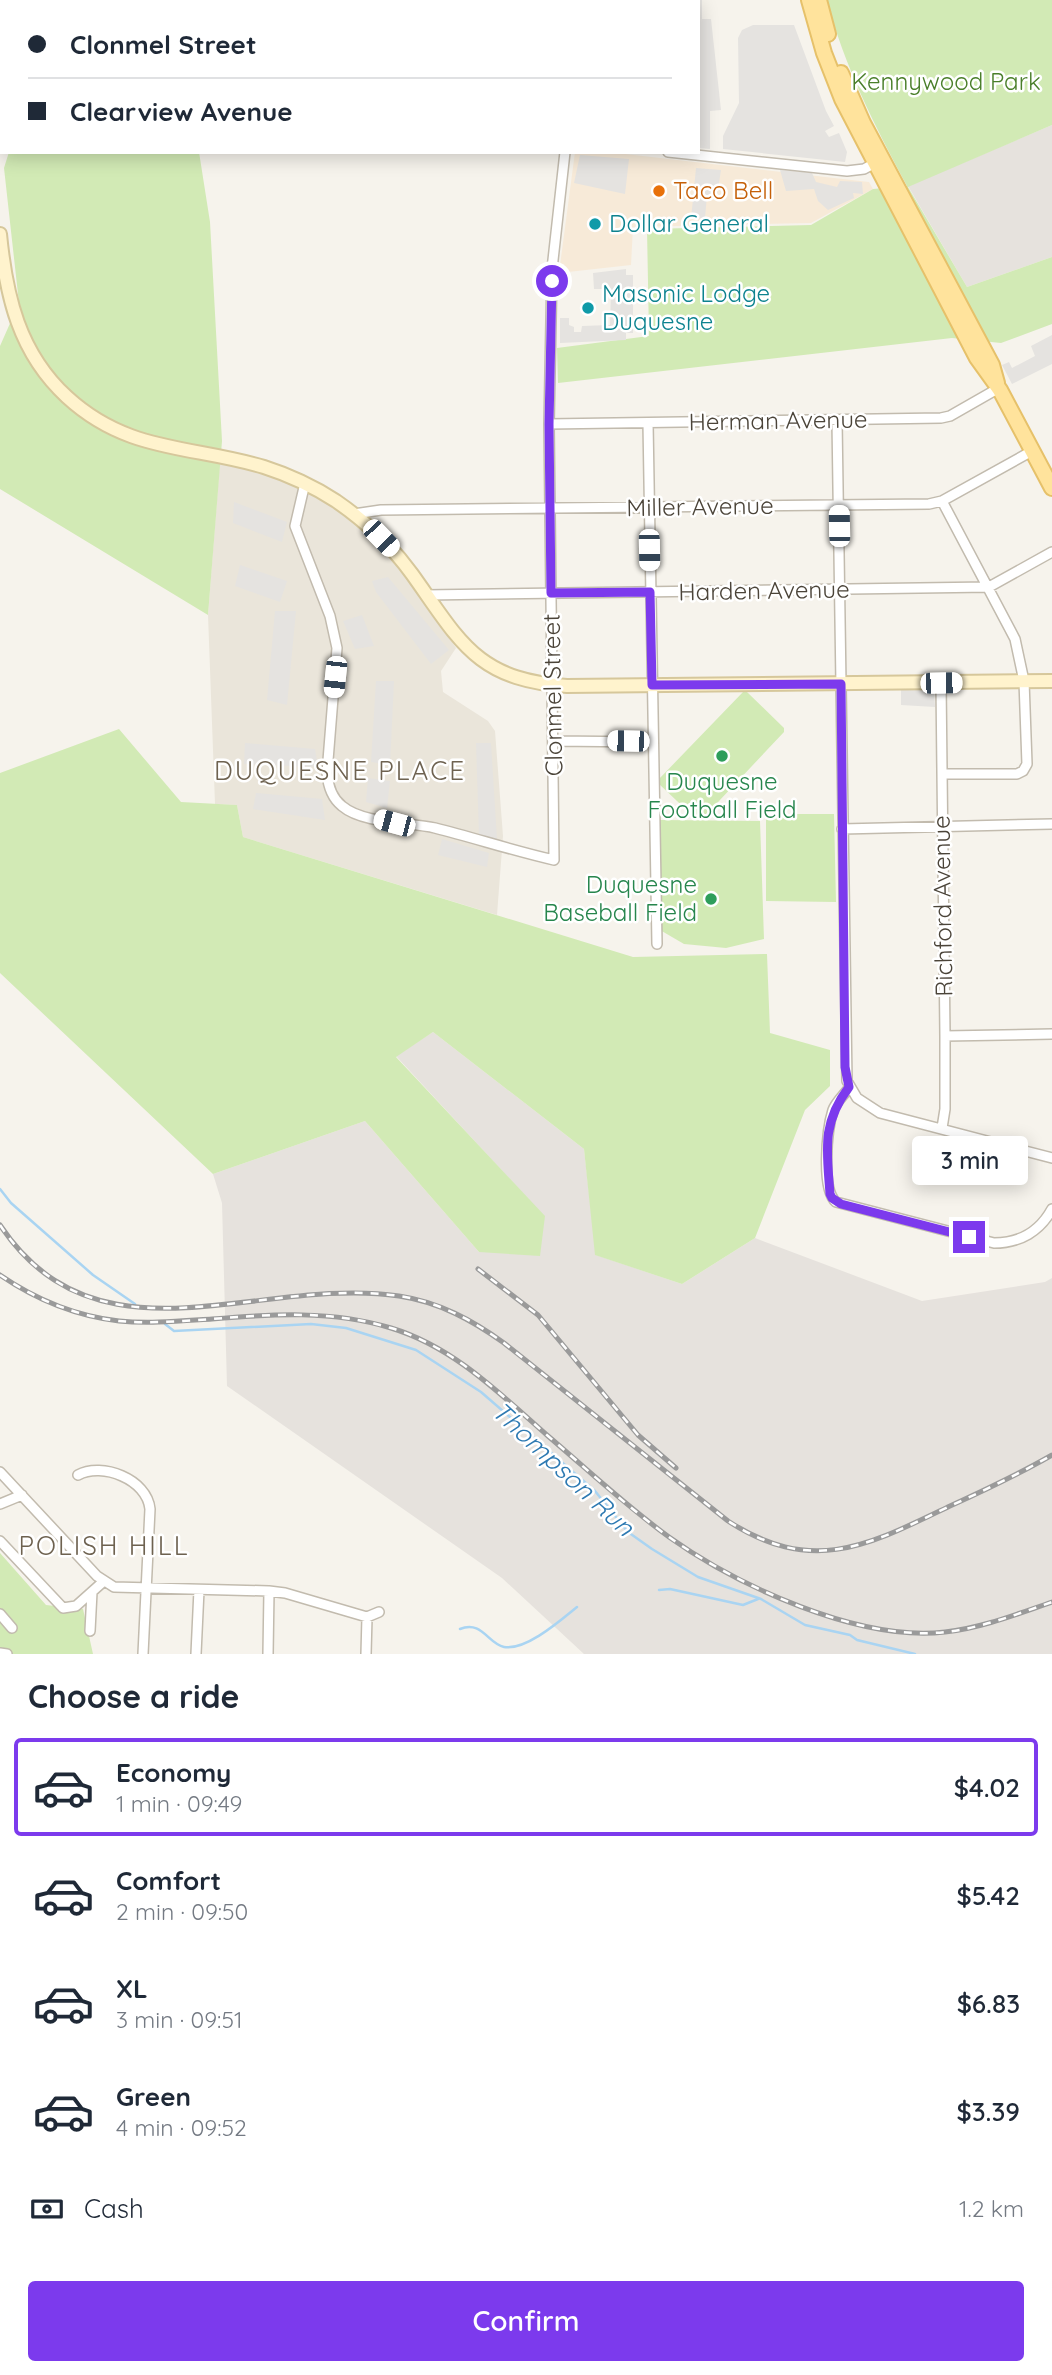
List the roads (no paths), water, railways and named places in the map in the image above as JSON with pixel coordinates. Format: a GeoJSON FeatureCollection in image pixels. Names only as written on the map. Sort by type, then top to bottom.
{"type":"FeatureCollection","features":[{"type":"Feature","properties":{"kind":"main road"},"geometry":{"type":"LineString","coordinates":[[809,0],[838,90],[879,161]]}},
{"type":"Feature","properties":{"kind":"main road"},"geometry":{"type":"LineString","coordinates":[[819,0],[843,77],[879,161],[1052,488]]}},
{"type":"Feature","properties":{"kind":"street","name":"Clonmel Street"},"geometry":{"type":"LineString","coordinates":[[305,483],[295,526],[330,616],[337,648],[327,760],[330,790],[341,806],[358,814],[394,823],[434,828],[554,860],[549,424],[552,268],[565,154]]}},
{"type":"Feature","properties":{"kind":"street"},"geometry":{"type":"LineString","coordinates":[[687,154],[847,171],[864,169],[879,161]]}},
{"type":"Feature","properties":{"kind":"street"},"geometry":{"type":"LineString","coordinates":[[0,234],[7,288],[22,337],[48,378],[78,407],[114,429],[143,442],[256,465],[305,483],[354,514],[392,549],[453,634],[480,659],[511,676],[553,685],[1052,681]]}},
{"type":"Feature","properties":{"kind":"street","name":"Herman Avenue"},"geometry":{"type":"LineString","coordinates":[[549,424],[941,418],[950,416],[999,388]]}},
{"type":"Feature","properties":{"kind":"street"},"geometry":{"type":"LineString","coordinates":[[837,421],[845,1067],[849,1087],[857,1098],[873,1110],[1052,1158]]}},
{"type":"Feature","properties":{"kind":"street"},"geometry":{"type":"LineString","coordinates":[[648,423],[657,944]]}},
{"type":"Feature","properties":{"kind":"street","name":"Miller Avenue"},"geometry":{"type":"LineString","coordinates":[[354,514],[381,510],[929,504],[942,501],[1032,451]]}},
{"type":"Feature","properties":{"kind":"street"},"geometry":{"type":"LineString","coordinates":[[942,501],[1015,639],[1024,681],[1027,764],[1023,771],[1017,774],[942,774]]}},
{"type":"Feature","properties":{"kind":"street","name":"Harden Avenue"},"geometry":{"type":"LineString","coordinates":[[426,595],[989,587],[1052,552]]}},
{"type":"Feature","properties":{"kind":"street","name":"Richford Avenue"},"geometry":{"type":"LineString","coordinates":[[941,683],[945,1037],[945,1109],[942,1128]]}},
{"type":"Feature","properties":{"kind":"street"},"geometry":{"type":"LineString","coordinates":[[553,741],[652,742]]}},
{"type":"Feature","properties":{"kind":"street"},"geometry":{"type":"LineString","coordinates":[[842,828],[1052,824]]}},
{"type":"Feature","properties":{"kind":"street"},"geometry":{"type":"LineString","coordinates":[[945,1037],[1052,1034]]}},
{"type":"Feature","properties":{"kind":"street"},"geometry":{"type":"LineString","coordinates":[[849,1087],[834,1110],[827,1139],[830,1194],[836,1202],[994,1242],[1010,1241],[1028,1235],[1042,1224],[1052,1209]]}},
{"type":"Feature","properties":{"kind":"street"},"geometry":{"type":"LineString","coordinates":[[78,1475],[92,1470],[112,1473],[134,1483],[146,1496],[150,1509],[143,1654]]}},
{"type":"Feature","properties":{"kind":"street"},"geometry":{"type":"LineString","coordinates":[[0,1472],[104,1581],[121,1588],[269,1591],[285,1593],[367,1617],[379,1612]]}},
{"type":"Feature","properties":{"kind":"street"},"geometry":{"type":"LineString","coordinates":[[0,1504],[22,1495]]}},
{"type":"Feature","properties":{"kind":"street"},"geometry":{"type":"LineString","coordinates":[[0,1541],[63,1608],[76,1606],[104,1581]]}},
{"type":"Feature","properties":{"kind":"street"},"geometry":{"type":"LineString","coordinates":[[196,1654],[199,1590]]}},
{"type":"Feature","properties":{"kind":"street"},"geometry":{"type":"LineString","coordinates":[[268,1654],[269,1591]]}},
{"type":"Feature","properties":{"kind":"street"},"geometry":{"type":"LineString","coordinates":[[90,1631],[92,1592]]}},
{"type":"Feature","properties":{"kind":"street"},"geometry":{"type":"LineString","coordinates":[[0,1614],[12,1628]]}},
{"type":"Feature","properties":{"kind":"street"},"geometry":{"type":"LineString","coordinates":[[366,1654],[367,1617]]}},
{"type":"Feature","properties":{"kind":"street"},"geometry":{"type":"LineString","coordinates":[[0,1653],[7,1654]]}},
{"type":"Feature","properties":{"kind":"waterway","name":"Thompson Run"},"geometry":{"type":"LineString","coordinates":[[0,1189],[11,1203],[93,1275],[135,1304]]}},
{"type":"Feature","properties":{"kind":"waterway","name":"Thompson Run"},"geometry":{"type":"LineString","coordinates":[[165,1324],[174,1331],[311,1324],[346,1328],[416,1350],[481,1392],[595,1491],[628,1532],[652,1549],[698,1577],[761,1599],[805,1625],[915,1654]]}},
{"type":"Feature","properties":{"kind":"waterway"},"geometry":{"type":"LineString","coordinates":[[659,1590],[670,1589],[743,1605],[758,1599]]}},
{"type":"Feature","properties":{"kind":"waterway"},"geometry":{"type":"LineString","coordinates":[[460,1629],[474,1628],[498,1645],[513,1647],[533,1640],[577,1607]]}},
{"type":"Feature","properties":{"kind":"railway"},"geometry":{"type":"LineString","coordinates":[[0,1225],[40,1269],[84,1295],[133,1307],[184,1308],[346,1293],[399,1296],[441,1307],[504,1343],[728,1521],[759,1538],[787,1547],[814,1551],[841,1549],[893,1533],[1002,1482],[1052,1455]]}},
{"type":"Feature","properties":{"kind":"railway"},"geometry":{"type":"LineString","coordinates":[[478,1269],[538,1315],[638,1435],[676,1468]]}},
{"type":"Feature","properties":{"kind":"railway"},"geometry":{"type":"LineString","coordinates":[[0,1275],[27,1292],[56,1305],[103,1319],[165,1322],[279,1315],[324,1316],[369,1322],[414,1336],[456,1359],[475,1373],[622,1500],[697,1556],[764,1591],[838,1619],[911,1633],[945,1632],[986,1624],[1052,1602]]}},
{"type":"Feature","properties":{"kind":"place","name":"Taco Bell"},"geometry":{"type":"Point","coordinates":[659,191]}},
{"type":"Feature","properties":{"kind":"place","name":"Dollar General"},"geometry":{"type":"Point","coordinates":[595,224]}},
{"type":"Feature","properties":{"kind":"place","name":"Masonic Lodge Duquesne"},"geometry":{"type":"Point","coordinates":[588,308]}},
{"type":"Feature","properties":{"kind":"place","name":"Duquesne Football Field"},"geometry":{"type":"Point","coordinates":[722,756]}},
{"type":"Feature","properties":{"kind":"place","name":"Duquesne Baseball Field"},"geometry":{"type":"Point","coordinates":[711,899]}},
{"type":"Feature","properties":{"kind":"district","name":"DUQUESNE PLACE"},"geometry":{"type":"Point","coordinates":[340,771]}},
{"type":"Feature","properties":{"kind":"district","name":"POLISH HILL"},"geometry":{"type":"Point","coordinates":[104,1546]}},
{"type":"Feature","properties":{"kind":"park label","name":"Kennywood Park"},"geometry":{"type":"Point","coordinates":[946,82]}}]}
